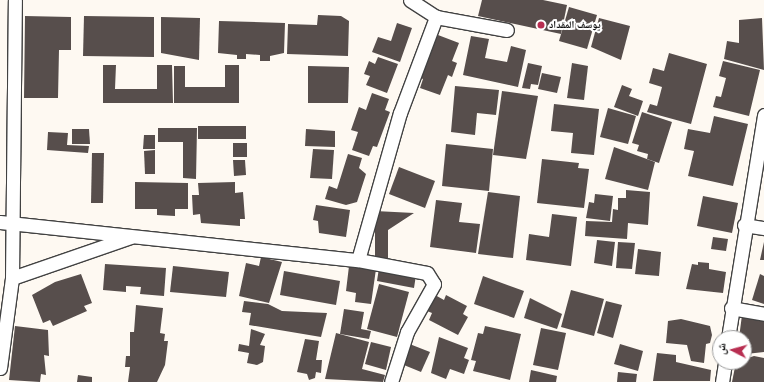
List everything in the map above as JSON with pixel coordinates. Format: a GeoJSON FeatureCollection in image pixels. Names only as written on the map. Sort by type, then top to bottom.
{"type":"FeatureCollection","features":[{"type":"Feature","properties":{"kind":"street"},"geometry":{"type":"LineString","coordinates":[[0,368],[12,278],[6,223],[15,0]]}},
{"type":"Feature","properties":{"kind":"street"},"geometry":{"type":"LineString","coordinates":[[410,0],[436,17],[507,30]]}},
{"type":"Feature","properties":{"kind":"street"},"geometry":{"type":"LineString","coordinates":[[358,260],[400,113],[436,17]]}},
{"type":"Feature","properties":{"kind":"street"},"geometry":{"type":"LineString","coordinates":[[729,330],[744,225],[764,115]]}},
{"type":"Feature","properties":{"kind":"street"},"geometry":{"type":"LineString","coordinates":[[6,223],[358,260],[428,273],[434,280],[407,332],[391,382]]}},
{"type":"Feature","properties":{"kind":"street"},"geometry":{"type":"LineString","coordinates":[[744,225],[764,228]]}},
{"type":"Feature","properties":{"kind":"street"},"geometry":{"type":"LineString","coordinates":[[12,278],[131,237]]}},
{"type":"Feature","properties":{"kind":"street"},"geometry":{"type":"LineString","coordinates":[[731,308],[764,314]]}},
{"type":"Feature","properties":{"kind":"street"},"geometry":{"type":"LineString","coordinates":[[722,382],[724,370]]}},
{"type":"Feature","properties":{"kind":"building","name":"يوسف المقداد"},"geometry":{"type":"Polygon","coordinates":[[[482,0],[543,0],[567,5],[561,34],[478,16],[482,0]]]}},
{"type":"Feature","properties":{"kind":"building"},"geometry":{"type":"Polygon","coordinates":[[[569,7],[597,15],[587,49],[559,41],[569,7]]]}},
{"type":"Feature","properties":{"kind":"building"},"geometry":{"type":"Polygon","coordinates":[[[318,15],[341,16],[349,21],[348,56],[287,54],[288,24],[317,25],[318,15]]]}},
{"type":"Feature","properties":{"kind":"building"},"geometry":{"type":"Polygon","coordinates":[[[25,16],[71,17],[71,50],[59,50],[58,98],[24,98],[25,16]]]}},
{"type":"Feature","properties":{"kind":"building"},"geometry":{"type":"Polygon","coordinates":[[[84,16],[154,17],[154,57],[83,56],[84,16]]]}},
{"type":"Feature","properties":{"kind":"building"},"geometry":{"type":"Polygon","coordinates":[[[161,17],[200,18],[199,60],[161,53],[161,17]]]}},
{"type":"Feature","properties":{"kind":"building"},"geometry":{"type":"Polygon","coordinates":[[[599,18],[630,26],[621,60],[591,47],[599,18]]]}},
{"type":"Feature","properties":{"kind":"building"},"geometry":{"type":"Polygon","coordinates":[[[762,18],[764,70],[724,59],[727,41],[739,43],[739,20],[762,18]]]}},
{"type":"Feature","properties":{"kind":"building"},"geometry":{"type":"Polygon","coordinates":[[[219,21],[285,23],[284,53],[270,56],[270,61],[260,61],[260,55],[246,54],[246,59],[237,59],[237,55],[218,53],[219,21]]]}},
{"type":"Feature","properties":{"kind":"building"},"geometry":{"type":"Polygon","coordinates":[[[397,23],[412,28],[400,62],[372,52],[378,37],[391,41],[397,23]]]}},
{"type":"Feature","properties":{"kind":"building"},"geometry":{"type":"Polygon","coordinates":[[[438,35],[459,43],[452,61],[457,63],[452,77],[448,75],[440,95],[420,88],[423,79],[418,77],[438,35]]]}},
{"type":"Feature","properties":{"kind":"building"},"geometry":{"type":"Polygon","coordinates":[[[471,36],[489,39],[485,58],[507,62],[511,46],[526,50],[518,87],[463,75],[471,36]]]}},
{"type":"Feature","properties":{"kind":"building"},"geometry":{"type":"Polygon","coordinates":[[[669,53],[707,64],[691,124],[647,112],[650,104],[657,106],[662,87],[649,83],[653,68],[664,71],[669,53]]]}},
{"type":"Feature","properties":{"kind":"building"},"geometry":{"type":"Polygon","coordinates":[[[378,57],[398,64],[387,93],[366,85],[370,76],[364,74],[369,61],[375,64],[378,57]]]}},
{"type":"Feature","properties":{"kind":"building"},"geometry":{"type":"Polygon","coordinates":[[[723,61],[760,70],[749,116],[713,107],[716,96],[721,97],[726,78],[719,76],[723,61]]]}},
{"type":"Feature","properties":{"kind":"building"},"geometry":{"type":"Polygon","coordinates":[[[528,63],[542,66],[538,85],[531,84],[530,89],[522,88],[528,63]]]}},
{"type":"Feature","properties":{"kind":"building"},"geometry":{"type":"Polygon","coordinates":[[[572,63],[588,66],[584,100],[567,98],[572,63]]]}},
{"type":"Feature","properties":{"kind":"building"},"geometry":{"type":"Polygon","coordinates":[[[103,65],[116,65],[115,89],[157,89],[157,65],[172,65],[173,103],[103,103],[103,65]]]}},
{"type":"Feature","properties":{"kind":"building"},"geometry":{"type":"Polygon","coordinates":[[[225,65],[239,65],[239,103],[174,103],[174,66],[185,66],[185,87],[225,87],[225,65]]]}},
{"type":"Feature","properties":{"kind":"building"},"geometry":{"type":"Polygon","coordinates":[[[308,66],[349,67],[348,103],[308,103],[308,66]]]}},
{"type":"Feature","properties":{"kind":"building"},"geometry":{"type":"Polygon","coordinates":[[[542,73],[561,77],[557,93],[538,89],[542,73]]]}},
{"type":"Feature","properties":{"kind":"building"},"geometry":{"type":"Polygon","coordinates":[[[622,85],[632,89],[629,96],[643,101],[638,116],[614,107],[622,85]]]}},
{"type":"Feature","properties":{"kind":"building"},"geometry":{"type":"Polygon","coordinates":[[[455,86],[499,90],[496,115],[477,113],[475,135],[451,132],[455,86]]]}},
{"type":"Feature","properties":{"kind":"building"},"geometry":{"type":"Polygon","coordinates":[[[502,91],[538,96],[526,159],[493,155],[502,91]]]}},
{"type":"Feature","properties":{"kind":"building"},"geometry":{"type":"Polygon","coordinates":[[[372,93],[389,99],[385,110],[390,112],[377,147],[373,146],[369,156],[352,150],[358,132],[351,130],[359,107],[366,110],[372,93]]]}},
{"type":"Feature","properties":{"kind":"building"},"geometry":{"type":"Polygon","coordinates":[[[554,104],[599,109],[594,155],[571,153],[573,133],[551,131],[554,104]]]}},
{"type":"Feature","properties":{"kind":"building"},"geometry":{"type":"Polygon","coordinates":[[[608,108],[636,116],[628,144],[600,137],[608,108]]]}},
{"type":"Feature","properties":{"kind":"building"},"geometry":{"type":"Polygon","coordinates":[[[642,112],[672,122],[659,163],[647,159],[648,154],[637,151],[639,145],[632,143],[642,112]]]}},
{"type":"Feature","properties":{"kind":"building"},"geometry":{"type":"Polygon","coordinates":[[[714,116],[748,124],[733,186],[688,176],[694,151],[684,149],[688,129],[710,133],[714,116]]]}},
{"type":"Feature","properties":{"kind":"building"},"geometry":{"type":"Polygon","coordinates":[[[198,126],[246,126],[246,139],[198,139],[198,126]]]}},
{"type":"Feature","properties":{"kind":"building"},"geometry":{"type":"Polygon","coordinates":[[[158,128],[197,128],[196,179],[183,178],[183,142],[158,142],[158,128]]]}},
{"type":"Feature","properties":{"kind":"building"},"geometry":{"type":"Polygon","coordinates":[[[72,129],[89,129],[90,144],[72,144],[72,129]]]}},
{"type":"Feature","properties":{"kind":"building"},"geometry":{"type":"Polygon","coordinates":[[[306,129],[335,131],[335,147],[305,146],[306,129]]]}},
{"type":"Feature","properties":{"kind":"building"},"geometry":{"type":"Polygon","coordinates":[[[48,132],[68,133],[67,145],[89,146],[88,153],[47,150],[48,132]]]}},
{"type":"Feature","properties":{"kind":"building"},"geometry":{"type":"Polygon","coordinates":[[[144,135],[155,135],[155,149],[143,149],[144,135]]]}},
{"type":"Feature","properties":{"kind":"building"},"geometry":{"type":"Polygon","coordinates":[[[233,143],[247,143],[247,157],[233,157],[233,143]]]}},
{"type":"Feature","properties":{"kind":"building"},"geometry":{"type":"Polygon","coordinates":[[[446,144],[493,149],[489,191],[442,186],[446,144]]]}},
{"type":"Feature","properties":{"kind":"building"},"geometry":{"type":"Polygon","coordinates":[[[614,147],[655,162],[648,190],[605,179],[614,147]]]}},
{"type":"Feature","properties":{"kind":"building"},"geometry":{"type":"Polygon","coordinates":[[[313,149],[334,150],[332,179],[310,178],[313,149]]]}},
{"type":"Feature","properties":{"kind":"building"},"geometry":{"type":"Polygon","coordinates":[[[155,150],[155,174],[145,174],[144,151],[155,150]]]}},
{"type":"Feature","properties":{"kind":"building"},"geometry":{"type":"Polygon","coordinates":[[[92,153],[104,153],[103,203],[91,203],[92,153]]]}},
{"type":"Feature","properties":{"kind":"building"},"geometry":{"type":"Polygon","coordinates":[[[348,154],[362,158],[359,168],[366,174],[357,202],[346,205],[325,199],[329,186],[337,189],[348,154]]]}},
{"type":"Feature","properties":{"kind":"building"},"geometry":{"type":"Polygon","coordinates":[[[542,159],[579,163],[578,168],[589,169],[584,208],[537,203],[542,159]]]}},
{"type":"Feature","properties":{"kind":"building"},"geometry":{"type":"Polygon","coordinates":[[[233,160],[245,160],[246,175],[234,176],[233,160]]]}},
{"type":"Feature","properties":{"kind":"building"},"geometry":{"type":"Polygon","coordinates":[[[399,167],[435,181],[425,208],[389,194],[399,167]]]}},
{"type":"Feature","properties":{"kind":"building"},"geometry":{"type":"Polygon","coordinates":[[[135,182],[188,183],[188,209],[175,209],[175,216],[157,215],[157,209],[135,209],[135,182]]]}},
{"type":"Feature","properties":{"kind":"building"},"geometry":{"type":"Polygon","coordinates":[[[235,182],[235,193],[243,192],[245,219],[240,219],[240,226],[201,223],[200,214],[193,215],[192,195],[199,195],[198,183],[235,182]]]}},
{"type":"Feature","properties":{"kind":"building"},"geometry":{"type":"Polygon","coordinates":[[[626,190],[650,192],[648,225],[628,223],[627,239],[585,236],[586,221],[612,222],[613,209],[618,210],[618,198],[626,198],[626,190]]]}},
{"type":"Feature","properties":{"kind":"building"},"geometry":{"type":"Polygon","coordinates":[[[488,192],[520,196],[513,258],[478,254],[488,192]]]}},
{"type":"Feature","properties":{"kind":"building"},"geometry":{"type":"Polygon","coordinates":[[[595,194],[613,196],[610,221],[586,218],[589,202],[594,203],[595,194]]]}},
{"type":"Feature","properties":{"kind":"building"},"geometry":{"type":"Polygon","coordinates":[[[703,196],[738,203],[732,233],[697,226],[703,196]]]}},
{"type":"Feature","properties":{"kind":"building"},"geometry":{"type":"Polygon","coordinates":[[[436,200],[462,203],[459,222],[480,224],[476,253],[430,247],[436,200]]]}},
{"type":"Feature","properties":{"kind":"building"},"geometry":{"type":"Polygon","coordinates":[[[316,205],[350,210],[346,237],[319,233],[318,221],[313,220],[316,205]]]}},
{"type":"Feature","properties":{"kind":"building"},"geometry":{"type":"Polygon","coordinates":[[[375,211],[414,213],[388,230],[388,259],[375,260],[375,211]]]}},
{"type":"Feature","properties":{"kind":"building"},"geometry":{"type":"Polygon","coordinates":[[[552,214],[577,217],[571,266],[526,260],[529,234],[549,237],[552,214]]]}},
{"type":"Feature","properties":{"kind":"building"},"geometry":{"type":"Polygon","coordinates":[[[713,237],[728,239],[726,251],[711,249],[713,237]]]}},
{"type":"Feature","properties":{"kind":"building"},"geometry":{"type":"Polygon","coordinates":[[[597,240],[615,242],[612,266],[594,263],[597,240]]]}},
{"type":"Feature","properties":{"kind":"building"},"geometry":{"type":"Polygon","coordinates":[[[618,242],[635,243],[632,269],[616,268],[618,242]]]}},
{"type":"Feature","properties":{"kind":"building"},"geometry":{"type":"Polygon","coordinates":[[[764,242],[764,260],[760,260],[764,242]]]}},
{"type":"Feature","properties":{"kind":"building"},"geometry":{"type":"Polygon","coordinates":[[[638,249],[661,252],[659,276],[635,274],[638,249]]]}},
{"type":"Feature","properties":{"kind":"building"},"geometry":{"type":"Polygon","coordinates":[[[261,257],[282,262],[269,303],[239,296],[246,263],[259,266],[261,257]]]}},
{"type":"Feature","properties":{"kind":"building"},"geometry":{"type":"Polygon","coordinates":[[[698,262],[709,263],[709,269],[726,272],[723,293],[686,289],[692,264],[698,265],[698,262]]]}},
{"type":"Feature","properties":{"kind":"building"},"geometry":{"type":"Polygon","coordinates":[[[105,264],[166,268],[164,296],[140,294],[141,287],[126,286],[126,292],[103,290],[105,264]]]}},
{"type":"Feature","properties":{"kind":"building"},"geometry":{"type":"Polygon","coordinates":[[[173,266],[229,272],[226,297],[170,292],[173,266]]]}},
{"type":"Feature","properties":{"kind":"building"},"geometry":{"type":"Polygon","coordinates":[[[349,266],[376,269],[371,304],[355,302],[356,293],[346,291],[349,266]]]}},
{"type":"Feature","properties":{"kind":"building"},"geometry":{"type":"Polygon","coordinates":[[[379,268],[416,275],[414,288],[377,281],[379,268]]]}},
{"type":"Feature","properties":{"kind":"building"},"geometry":{"type":"Polygon","coordinates":[[[284,271],[340,281],[336,305],[280,295],[284,271]]]}},
{"type":"Feature","properties":{"kind":"building"},"geometry":{"type":"Polygon","coordinates":[[[81,274],[92,303],[84,306],[87,311],[53,326],[50,320],[43,323],[32,295],[55,282],[81,274]]]}},
{"type":"Feature","properties":{"kind":"building"},"geometry":{"type":"Polygon","coordinates":[[[760,274],[764,276],[764,304],[752,300],[760,274]]]}},
{"type":"Feature","properties":{"kind":"building"},"geometry":{"type":"Polygon","coordinates":[[[483,276],[524,291],[514,318],[474,304],[483,276]]]}},
{"type":"Feature","properties":{"kind":"building"},"geometry":{"type":"Polygon","coordinates":[[[379,284],[409,292],[397,337],[367,329],[379,284]]]}},
{"type":"Feature","properties":{"kind":"building"},"geometry":{"type":"Polygon","coordinates":[[[571,290],[604,299],[594,336],[561,327],[571,290]]]}},
{"type":"Feature","properties":{"kind":"building"},"geometry":{"type":"Polygon","coordinates":[[[435,295],[444,300],[446,295],[467,306],[463,314],[468,317],[458,335],[429,320],[432,313],[427,311],[435,295]]]}},
{"type":"Feature","properties":{"kind":"building"},"geometry":{"type":"Polygon","coordinates":[[[530,298],[562,314],[557,329],[524,318],[530,298]]]}},
{"type":"Feature","properties":{"kind":"building"},"geometry":{"type":"Polygon","coordinates":[[[244,301],[268,304],[282,311],[327,313],[321,337],[249,325],[251,313],[242,312],[244,301]]]}},
{"type":"Feature","properties":{"kind":"building"},"geometry":{"type":"Polygon","coordinates":[[[606,301],[622,305],[613,338],[597,333],[606,301]]]}},
{"type":"Feature","properties":{"kind":"building"},"geometry":{"type":"Polygon","coordinates":[[[136,305],[163,308],[160,333],[165,334],[164,341],[168,341],[165,365],[157,382],[128,382],[130,367],[125,367],[126,356],[130,356],[130,332],[134,332],[136,305]]]}},
{"type":"Feature","properties":{"kind":"building"},"geometry":{"type":"Polygon","coordinates":[[[344,309],[364,312],[361,329],[371,331],[369,339],[340,334],[344,309]]]}},
{"type":"Feature","properties":{"kind":"building"},"geometry":{"type":"Polygon","coordinates":[[[742,315],[764,318],[764,352],[752,353],[752,330],[740,330],[742,315]]]}},
{"type":"Feature","properties":{"kind":"building"},"geometry":{"type":"Polygon","coordinates":[[[681,319],[710,326],[712,335],[710,343],[706,344],[704,363],[691,361],[687,345],[666,343],[668,321],[681,319]]]}},
{"type":"Feature","properties":{"kind":"building"},"geometry":{"type":"Polygon","coordinates":[[[15,326],[48,330],[49,356],[44,355],[46,375],[41,374],[40,382],[9,380],[15,326]]]}},
{"type":"Feature","properties":{"kind":"building"},"geometry":{"type":"Polygon","coordinates":[[[485,326],[521,334],[510,380],[473,371],[476,361],[471,360],[478,333],[483,334],[485,326]]]}},
{"type":"Feature","properties":{"kind":"building"},"geometry":{"type":"Polygon","coordinates":[[[541,328],[566,333],[558,370],[533,365],[541,328]]]}},
{"type":"Feature","properties":{"kind":"building"},"geometry":{"type":"Polygon","coordinates":[[[251,329],[265,334],[260,345],[265,346],[263,362],[257,365],[247,363],[249,353],[238,351],[239,344],[249,346],[251,329]]]}},
{"type":"Feature","properties":{"kind":"building"},"geometry":{"type":"Polygon","coordinates":[[[336,333],[369,342],[362,369],[385,375],[383,382],[325,379],[336,333]]]}},
{"type":"Feature","properties":{"kind":"building"},"geometry":{"type":"Polygon","coordinates":[[[439,337],[468,348],[464,358],[469,360],[464,374],[450,369],[446,379],[431,373],[439,337]]]}},
{"type":"Feature","properties":{"kind":"building"},"geometry":{"type":"Polygon","coordinates":[[[305,339],[319,341],[316,360],[322,360],[321,373],[316,372],[315,378],[309,380],[307,374],[297,372],[305,339]]]}},
{"type":"Feature","properties":{"kind":"building"},"geometry":{"type":"Polygon","coordinates":[[[371,342],[391,347],[386,370],[365,364],[371,342]]]}},
{"type":"Feature","properties":{"kind":"building"},"geometry":{"type":"Polygon","coordinates":[[[407,343],[430,352],[421,372],[399,363],[407,343]]]}},
{"type":"Feature","properties":{"kind":"building"},"geometry":{"type":"Polygon","coordinates":[[[620,344],[643,351],[638,371],[614,364],[620,344]]]}},
{"type":"Feature","properties":{"kind":"building"},"geometry":{"type":"Polygon","coordinates":[[[657,353],[676,355],[676,362],[711,370],[710,381],[653,381],[657,353]]]}},
{"type":"Feature","properties":{"kind":"building"},"geometry":{"type":"Polygon","coordinates":[[[752,357],[764,358],[764,382],[732,382],[734,370],[752,370],[752,357]]]}},
{"type":"Feature","properties":{"kind":"building"},"geometry":{"type":"Polygon","coordinates":[[[531,370],[557,376],[556,382],[529,382],[531,370]]]}},
{"type":"Feature","properties":{"kind":"building"},"geometry":{"type":"Polygon","coordinates":[[[618,372],[637,374],[636,382],[617,382],[618,372]]]}},
{"type":"Feature","properties":{"kind":"building"},"geometry":{"type":"Polygon","coordinates":[[[78,375],[92,377],[92,382],[77,382],[78,375]]]}},
{"type":"Feature","properties":{"kind":"place","name":"يوسف المقداد"},"geometry":{"type":"Point","coordinates":[541,25]}}]}
